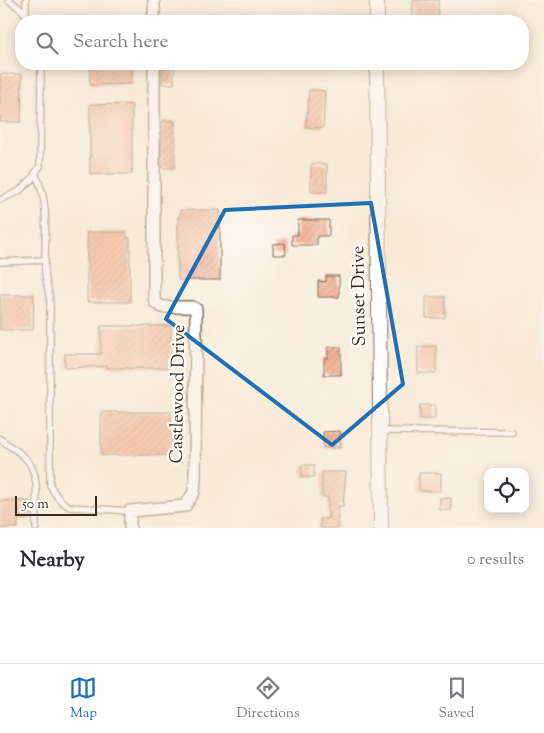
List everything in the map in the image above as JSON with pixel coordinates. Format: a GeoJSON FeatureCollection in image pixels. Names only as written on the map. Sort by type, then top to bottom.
{"type":"FeatureCollection","features":[{"type":"Feature","properties":{"kind":"street"},"geometry":{"type":"LineString","coordinates":[[154,0],[154,15]]}},
{"type":"Feature","properties":{"kind":"street"},"geometry":{"type":"LineString","coordinates":[[377,0],[377,15]]}},
{"type":"Feature","properties":{"kind":"street","name":"Castlewood Drive"},"geometry":{"type":"LineString","coordinates":[[130,511],[185,506],[194,492],[196,480],[196,309],[192,307],[162,306],[155,302],[154,296],[154,70]]}},
{"type":"Feature","properties":{"kind":"street","name":"Sunset Drive"},"geometry":{"type":"LineString","coordinates":[[377,70],[381,528]]}},
{"type":"Feature","properties":{"kind":"street"},"geometry":{"type":"LineString","coordinates":[[130,511],[130,528]]}},
{"type":"Feature","properties":{"kind":"lane"},"geometry":{"type":"LineString","coordinates":[[9,0],[24,15]]}},
{"type":"Feature","properties":{"kind":"lane"},"geometry":{"type":"LineString","coordinates":[[26,0],[28,15]]}},
{"type":"Feature","properties":{"kind":"lane"},"geometry":{"type":"LineString","coordinates":[[0,200],[19,191],[40,166],[41,70]]}},
{"type":"Feature","properties":{"kind":"lane"},"geometry":{"type":"LineString","coordinates":[[35,173],[43,188],[45,204],[45,277],[50,304],[50,485],[54,494],[63,504],[70,508],[130,511]]}},
{"type":"Feature","properties":{"kind":"lane"},"geometry":{"type":"LineString","coordinates":[[0,262],[45,260]]}},
{"type":"Feature","properties":{"kind":"lane"},"geometry":{"type":"LineString","coordinates":[[381,431],[512,432]]}},
{"type":"Feature","properties":{"kind":"lane"},"geometry":{"type":"LineString","coordinates":[[0,439],[26,459],[33,468],[36,528]]}},
{"type":"Feature","properties":{"kind":"highlighted area"},"geometry":{"type":"Polygon","coordinates":[[[371,203],[403,384],[332,445],[166,319],[225,210],[371,203]]]}},
{"type":"Feature","properties":{"kind":"building"},"geometry":{"type":"Polygon","coordinates":[[[413,0],[438,0],[438,15],[413,15],[413,0]]]}},
{"type":"Feature","properties":{"kind":"building"},"geometry":{"type":"Polygon","coordinates":[[[90,70],[132,70],[132,84],[90,85],[90,70]]]}},
{"type":"Feature","properties":{"kind":"building"},"geometry":{"type":"Polygon","coordinates":[[[162,70],[174,70],[174,84],[162,84],[162,70]]]}},
{"type":"Feature","properties":{"kind":"building"},"geometry":{"type":"Polygon","coordinates":[[[0,74],[22,74],[21,122],[0,122],[0,74]]]}},
{"type":"Feature","properties":{"kind":"building"},"geometry":{"type":"Polygon","coordinates":[[[309,90],[325,91],[323,128],[306,127],[309,90]]]}},
{"type":"Feature","properties":{"kind":"building"},"geometry":{"type":"Polygon","coordinates":[[[90,104],[132,105],[132,174],[90,174],[90,104]]]}},
{"type":"Feature","properties":{"kind":"building"},"geometry":{"type":"Polygon","coordinates":[[[162,121],[175,121],[175,168],[162,168],[162,121]]]}},
{"type":"Feature","properties":{"kind":"building"},"geometry":{"type":"Polygon","coordinates":[[[311,164],[327,164],[327,192],[311,192],[311,164]]]}},
{"type":"Feature","properties":{"kind":"building"},"geometry":{"type":"Polygon","coordinates":[[[180,210],[220,210],[220,280],[178,280],[178,217],[180,217],[180,210]]]}},
{"type":"Feature","properties":{"kind":"building"},"geometry":{"type":"Polygon","coordinates":[[[298,220],[329,220],[329,236],[317,236],[317,245],[292,245],[292,235],[298,235],[298,220]]]}},
{"type":"Feature","properties":{"kind":"building"},"geometry":{"type":"Polygon","coordinates":[[[87,232],[127,232],[127,238],[130,238],[130,302],[87,302],[87,232]]]}},
{"type":"Feature","properties":{"kind":"building"},"geometry":{"type":"Polygon","coordinates":[[[285,243],[286,255],[273,255],[273,244],[285,243]]]}},
{"type":"Feature","properties":{"kind":"building"},"geometry":{"type":"Polygon","coordinates":[[[326,276],[339,276],[339,297],[318,297],[318,281],[326,282],[326,276]]]}},
{"type":"Feature","properties":{"kind":"building"},"geometry":{"type":"Polygon","coordinates":[[[0,295],[34,295],[33,330],[0,330],[0,295]]]}},
{"type":"Feature","properties":{"kind":"building"},"geometry":{"type":"Polygon","coordinates":[[[426,297],[445,297],[445,318],[426,318],[426,297]]]}},
{"type":"Feature","properties":{"kind":"building"},"geometry":{"type":"Polygon","coordinates":[[[101,326],[171,326],[171,368],[107,368],[107,366],[65,368],[65,354],[101,354],[101,326]]]}},
{"type":"Feature","properties":{"kind":"building"},"geometry":{"type":"Polygon","coordinates":[[[436,346],[436,373],[418,373],[418,347],[436,346]]]}},
{"type":"Feature","properties":{"kind":"building"},"geometry":{"type":"Polygon","coordinates":[[[328,347],[341,347],[341,375],[324,375],[324,358],[328,358],[328,347]]]}},
{"type":"Feature","properties":{"kind":"building"},"geometry":{"type":"Polygon","coordinates":[[[420,405],[435,405],[435,419],[420,419],[420,405]]]}},
{"type":"Feature","properties":{"kind":"building"},"geometry":{"type":"Polygon","coordinates":[[[101,412],[171,412],[171,455],[101,455],[101,412]]]}},
{"type":"Feature","properties":{"kind":"building"},"geometry":{"type":"Polygon","coordinates":[[[340,431],[341,448],[323,448],[323,432],[340,431]]]}},
{"type":"Feature","properties":{"kind":"building"},"geometry":{"type":"Polygon","coordinates":[[[302,465],[314,465],[314,477],[302,477],[302,465]]]}},
{"type":"Feature","properties":{"kind":"building"},"geometry":{"type":"Polygon","coordinates":[[[322,472],[346,472],[343,506],[338,506],[338,528],[320,528],[320,519],[328,519],[328,497],[322,497],[322,472]]]}},
{"type":"Feature","properties":{"kind":"building"},"geometry":{"type":"Polygon","coordinates":[[[419,473],[441,473],[441,491],[419,491],[419,473]]]}},
{"type":"Feature","properties":{"kind":"building"},"geometry":{"type":"Polygon","coordinates":[[[440,498],[451,498],[451,510],[440,510],[440,498]]]}},
{"type":"Feature","properties":{"kind":"building"},"geometry":{"type":"Polygon","coordinates":[[[0,501],[30,501],[30,519],[18,519],[18,528],[0,528],[0,501]]]}}]}
